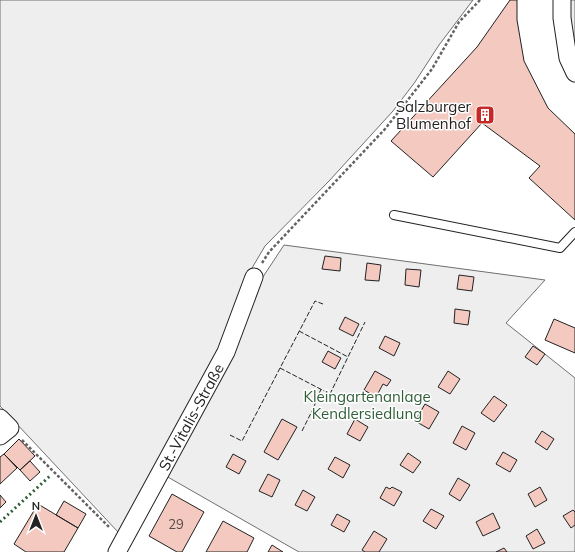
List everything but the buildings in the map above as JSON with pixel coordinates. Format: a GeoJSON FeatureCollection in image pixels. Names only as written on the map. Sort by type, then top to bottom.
{"type":"FeatureCollection","features":[{"type":"Feature","properties":{"kind":"street"},"geometry":{"type":"LineString","coordinates":[[562,0],[562,18],[568,58],[575,73]]}},
{"type":"Feature","properties":{"kind":"street","name":"St.-Vitalis-Straße"},"geometry":{"type":"LineString","coordinates":[[119,549],[226,352],[254,277]]}},
{"type":"Feature","properties":{"kind":"lane"},"geometry":{"type":"LineString","coordinates":[[394,215],[560,248],[575,232]]}},
{"type":"Feature","properties":{"kind":"path"},"geometry":{"type":"LineString","coordinates":[[254,277],[269,252],[385,129],[432,69],[459,22],[480,0]]}},
{"type":"Feature","properties":{"kind":"path"},"geometry":{"type":"LineString","coordinates":[[3,427],[119,549]]}},
{"type":"Feature","properties":{"kind":"green space"},"geometry":{"type":"Polygon","coordinates":[[[0,0],[473,0],[439,45],[415,82],[393,111],[329,181],[265,246],[252,268],[242,292],[225,346],[182,424],[118,532],[0,406],[0,0]]]}},
{"type":"Feature","properties":{"kind":"green space"},"geometry":{"type":"Polygon","coordinates":[[[569,0],[575,0],[575,55],[569,5],[569,0]]]}},
{"type":"Feature","properties":{"kind":"green space","name":"Kleingartenanlage Kendlersiedlung"},"geometry":{"type":"Polygon","coordinates":[[[284,245],[545,280],[506,323],[575,378],[575,552],[299,552],[166,476],[257,286],[284,245]]]}},
{"type":"Feature","properties":{"kind":"hedge"},"geometry":{"type":"LineString","coordinates":[[0,522],[51,475]]}},
{"type":"Feature","properties":{"kind":"fence"},"geometry":{"type":"LineString","coordinates":[[230,435],[242,441],[315,301],[323,304]]}},
{"type":"Feature","properties":{"kind":"fence"},"geometry":{"type":"LineString","coordinates":[[280,368],[330,394],[365,322]]}},
{"type":"Feature","properties":{"kind":"fence"},"geometry":{"type":"LineString","coordinates":[[299,331],[348,357]]}},
{"type":"Feature","properties":{"kind":"fence"},"geometry":{"type":"LineString","coordinates":[[302,431],[321,389]]}},
{"type":"Feature","properties":{"kind":"place","name":"Salzburger Blumenhof"},"geometry":{"type":"Point","coordinates":[485,115]}}]}
